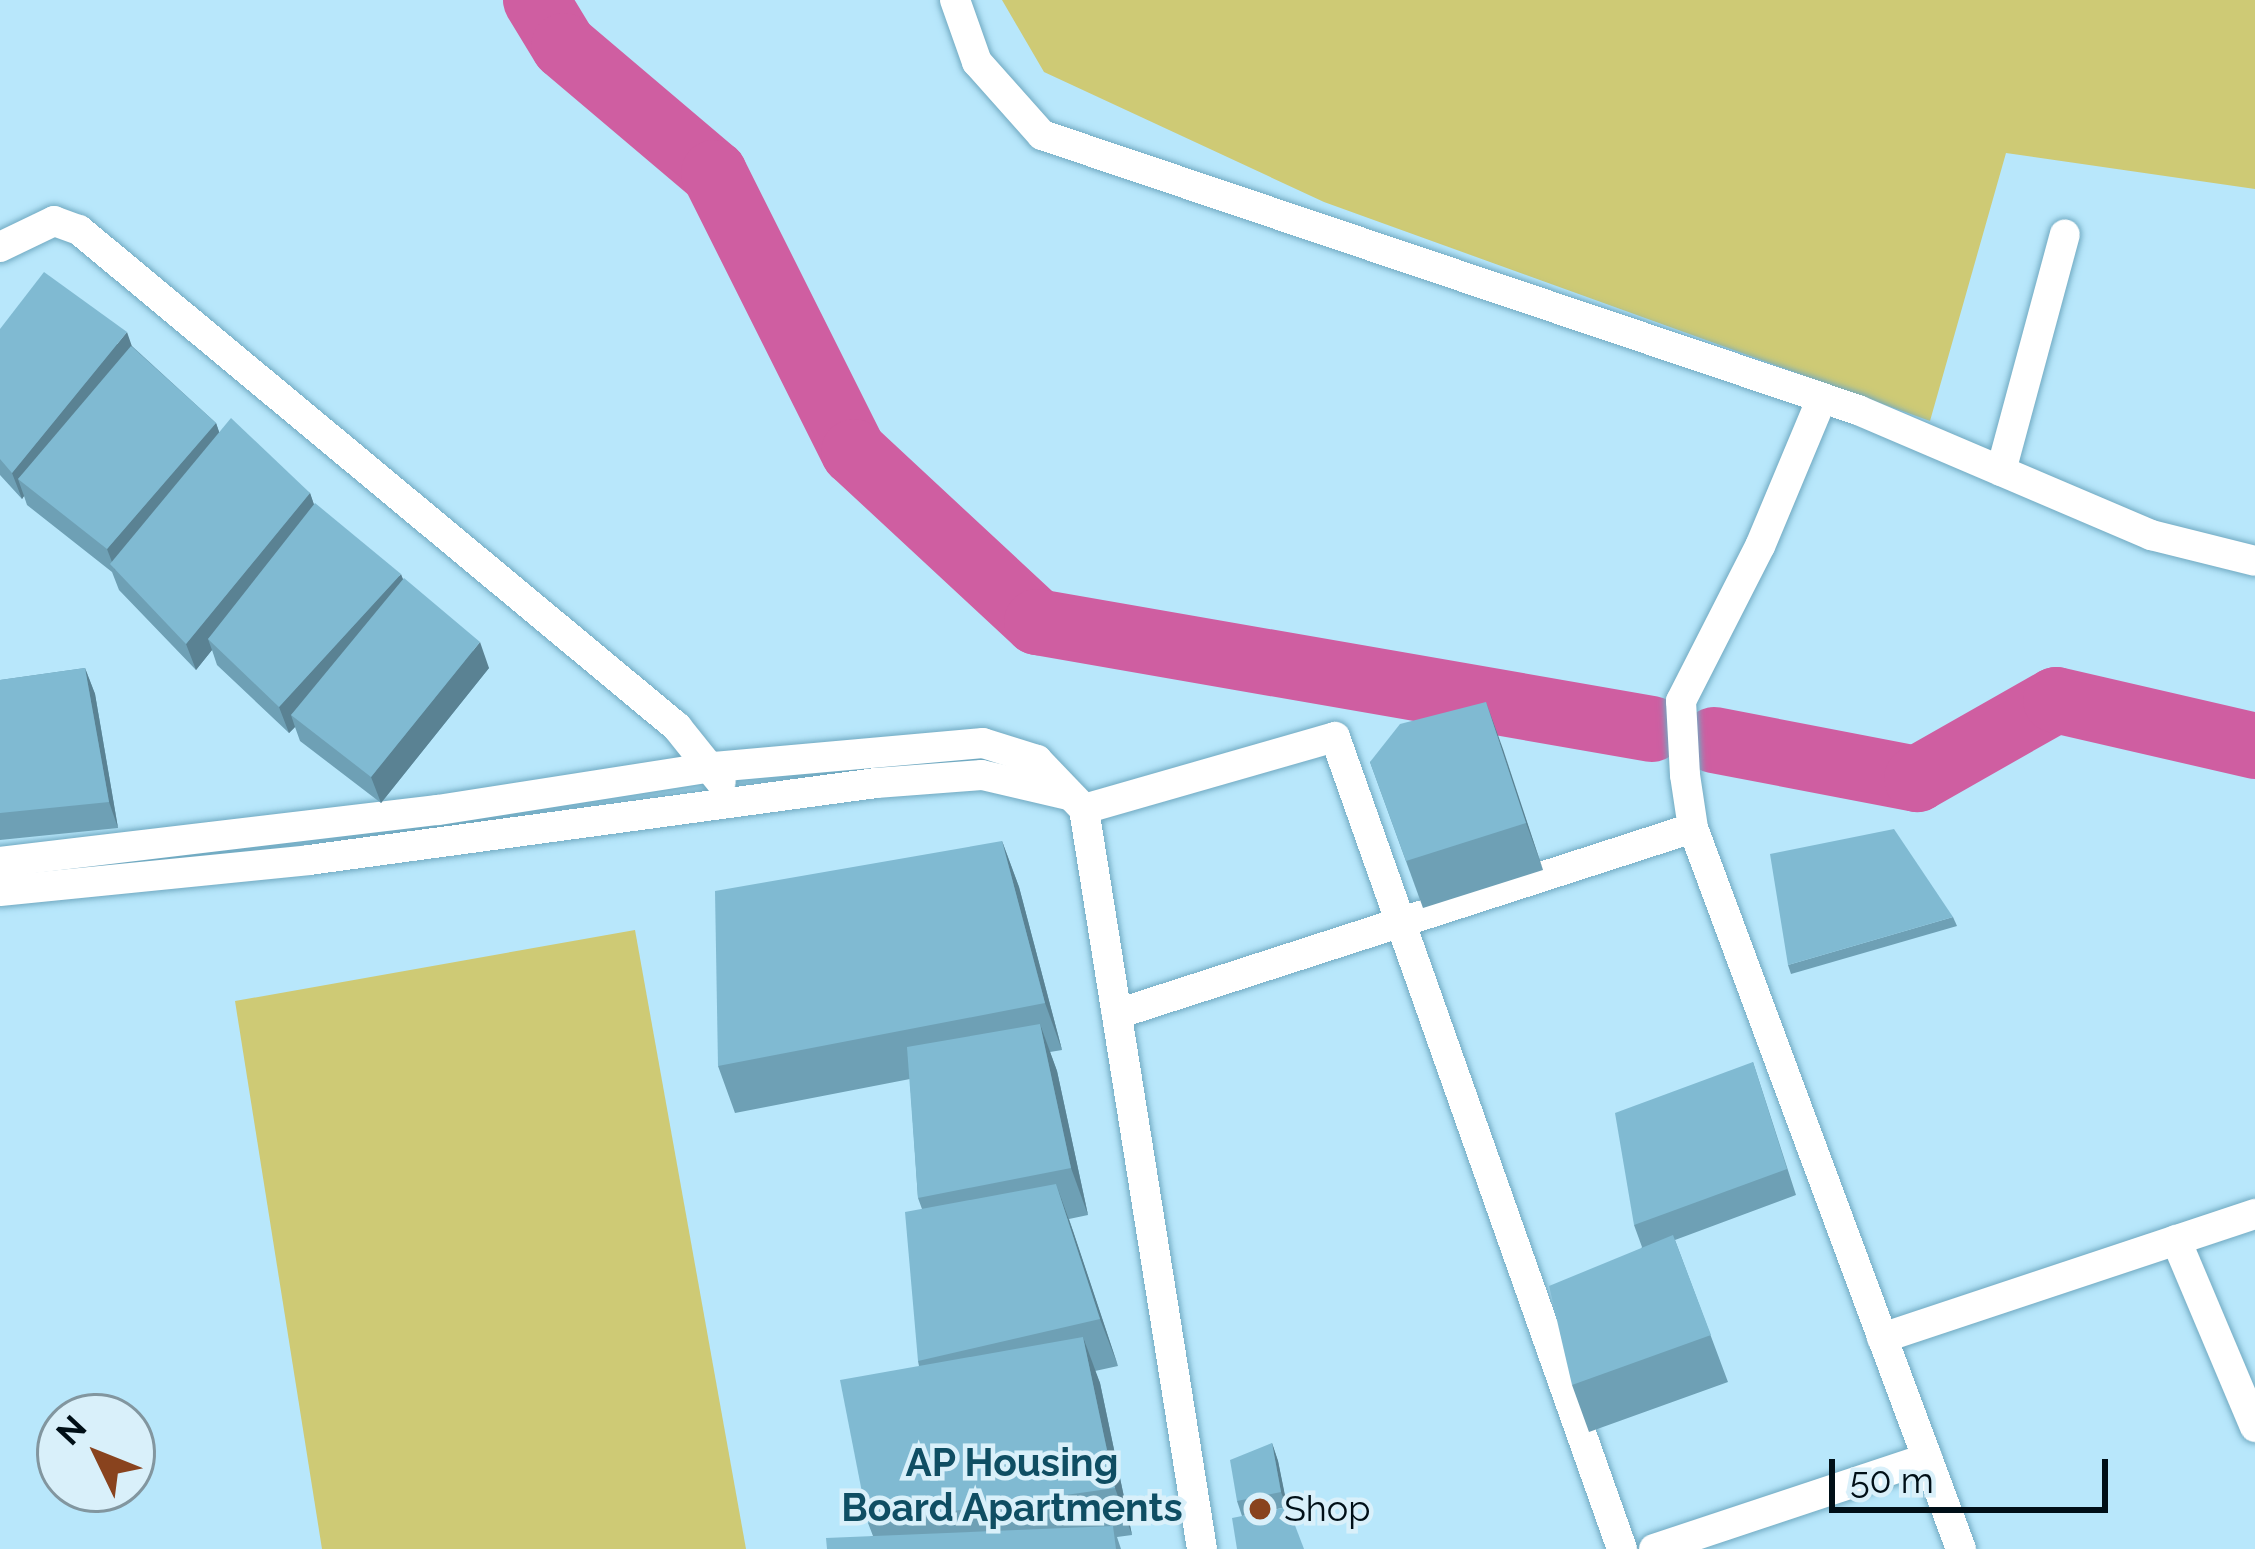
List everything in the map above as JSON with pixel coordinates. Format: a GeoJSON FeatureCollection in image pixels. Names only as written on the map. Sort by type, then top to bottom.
{"type":"FeatureCollection","features":[{"type":"Feature","properties":{"kind":"street"},"geometry":{"type":"LineString","coordinates":[[955,0],[977,62],[1042,135],[1822,398],[2151,535],[2255,561]]}},
{"type":"Feature","properties":{"kind":"street"},"geometry":{"type":"LineString","coordinates":[[0,247],[32,226],[54,221],[79,230],[677,727],[714,767],[731,803]]}},
{"type":"Feature","properties":{"kind":"street"},"geometry":{"type":"LineString","coordinates":[[2001,471],[2065,234]]}},
{"type":"Feature","properties":{"kind":"street"},"geometry":{"type":"LineString","coordinates":[[1822,398],[1760,546],[1682,700],[1693,828],[1961,1549]]}},
{"type":"Feature","properties":{"kind":"street"},"geometry":{"type":"LineString","coordinates":[[0,892],[982,775],[1076,802],[1335,737],[1622,1549]]}},
{"type":"Feature","properties":{"kind":"street"},"geometry":{"type":"LineString","coordinates":[[0,862],[437,810],[714,767],[982,743],[1037,760],[1076,802],[1117,1014],[1202,1549]]}},
{"type":"Feature","properties":{"kind":"street"},"geometry":{"type":"LineString","coordinates":[[1117,1014],[1693,828]]}},
{"type":"Feature","properties":{"kind":"street"},"geometry":{"type":"LineString","coordinates":[[1882,1338],[2255,1214]]}},
{"type":"Feature","properties":{"kind":"street"},"geometry":{"type":"LineString","coordinates":[[2176,1240],[2255,1427]]}},
{"type":"Feature","properties":{"kind":"street"},"geometry":{"type":"LineString","coordinates":[[1654,1549],[1927,1458]]}},
{"type":"Feature","properties":{"kind":"shaded area"},"geometry":{"type":"Polygon","coordinates":[[[1002,0],[2255,0],[2255,189],[2006,153],[1930,421],[1324,202],[1044,72],[1002,0]]]}},
{"type":"Feature","properties":{"kind":"shaded area"},"geometry":{"type":"Polygon","coordinates":[[[635,930],[746,1549],[322,1549],[235,1001],[635,930]]]}},
{"type":"Feature","properties":{"kind":"building"},"geometry":{"type":"Polygon","coordinates":[[[44,272],[127,332],[12,473],[0,459],[0,329],[44,272]]]}},
{"type":"Feature","properties":{"kind":"building"},"geometry":{"type":"Polygon","coordinates":[[[131,346],[216,423],[107,549],[18,479],[131,346]]]}},
{"type":"Feature","properties":{"kind":"building"},"geometry":{"type":"Polygon","coordinates":[[[231,418],[310,493],[186,644],[110,564],[231,418]]]}},
{"type":"Feature","properties":{"kind":"building"},"geometry":{"type":"Polygon","coordinates":[[[315,503],[401,574],[279,707],[208,639],[315,503]]]}},
{"type":"Feature","properties":{"kind":"building"},"geometry":{"type":"Polygon","coordinates":[[[404,578],[480,642],[371,777],[291,715],[404,578]]]}},
{"type":"Feature","properties":{"kind":"building"},"geometry":{"type":"Polygon","coordinates":[[[85,668],[109,802],[0,813],[0,680],[85,668]]]}},
{"type":"Feature","properties":{"kind":"building"},"geometry":{"type":"Polygon","coordinates":[[[1486,702],[1526,823],[1406,861],[1370,762],[1400,724],[1486,702]]]}},
{"type":"Feature","properties":{"kind":"building"},"geometry":{"type":"Polygon","coordinates":[[[1894,829],[1953,917],[1788,965],[1770,854],[1894,829]]]}},
{"type":"Feature","properties":{"kind":"building"},"geometry":{"type":"Polygon","coordinates":[[[1002,841],[1045,1003],[718,1066],[715,891],[1002,841]]]}},
{"type":"Feature","properties":{"kind":"building"},"geometry":{"type":"Polygon","coordinates":[[[1040,1024],[1071,1168],[918,1198],[907,1047],[1040,1024]]]}},
{"type":"Feature","properties":{"kind":"building"},"geometry":{"type":"Polygon","coordinates":[[[1753,1062],[1787,1169],[1634,1225],[1615,1113],[1753,1062]]]}},
{"type":"Feature","properties":{"kind":"building"},"geometry":{"type":"Polygon","coordinates":[[[1056,1184],[1100,1319],[918,1361],[905,1212],[1056,1184]]]}},
{"type":"Feature","properties":{"kind":"building"},"geometry":{"type":"Polygon","coordinates":[[[1673,1235],[1711,1335],[1572,1385],[1549,1286],[1673,1235]]]}},
{"type":"Feature","properties":{"kind":"building"},"geometry":{"type":"Polygon","coordinates":[[[1083,1337],[1115,1488],[868,1523],[840,1380],[1083,1337]]]}},
{"type":"Feature","properties":{"kind":"building"},"geometry":{"type":"Polygon","coordinates":[[[1272,1443],[1281,1492],[1237,1501],[1230,1460],[1272,1443]]]}},
{"type":"Feature","properties":{"kind":"building"},"geometry":{"type":"Polygon","coordinates":[[[1288,1507],[1304,1549],[1237,1549],[1232,1518],[1288,1507]]]}},
{"type":"Feature","properties":{"kind":"building"},"geometry":{"type":"Polygon","coordinates":[[[1113,1526],[1116,1549],[827,1549],[826,1538],[1113,1526]]]}},
{"type":"Feature","properties":{"kind":"waterway"},"geometry":{"type":"LineString","coordinates":[[536,0],[564,46],[714,173],[854,452],[1037,622],[1652,729]]}},
{"type":"Feature","properties":{"kind":"waterway"},"geometry":{"type":"LineString","coordinates":[[1714,740],[1917,779],[2056,700],[2255,746]]}},
{"type":"Feature","properties":{"kind":"place","name":"Shop"},"geometry":{"type":"Point","coordinates":[1260,1509]}},
{"type":"Feature","properties":{"kind":"district","name":"AP Housing Board Apartments"},"geometry":{"type":"Point","coordinates":[1012,1486]}}]}
